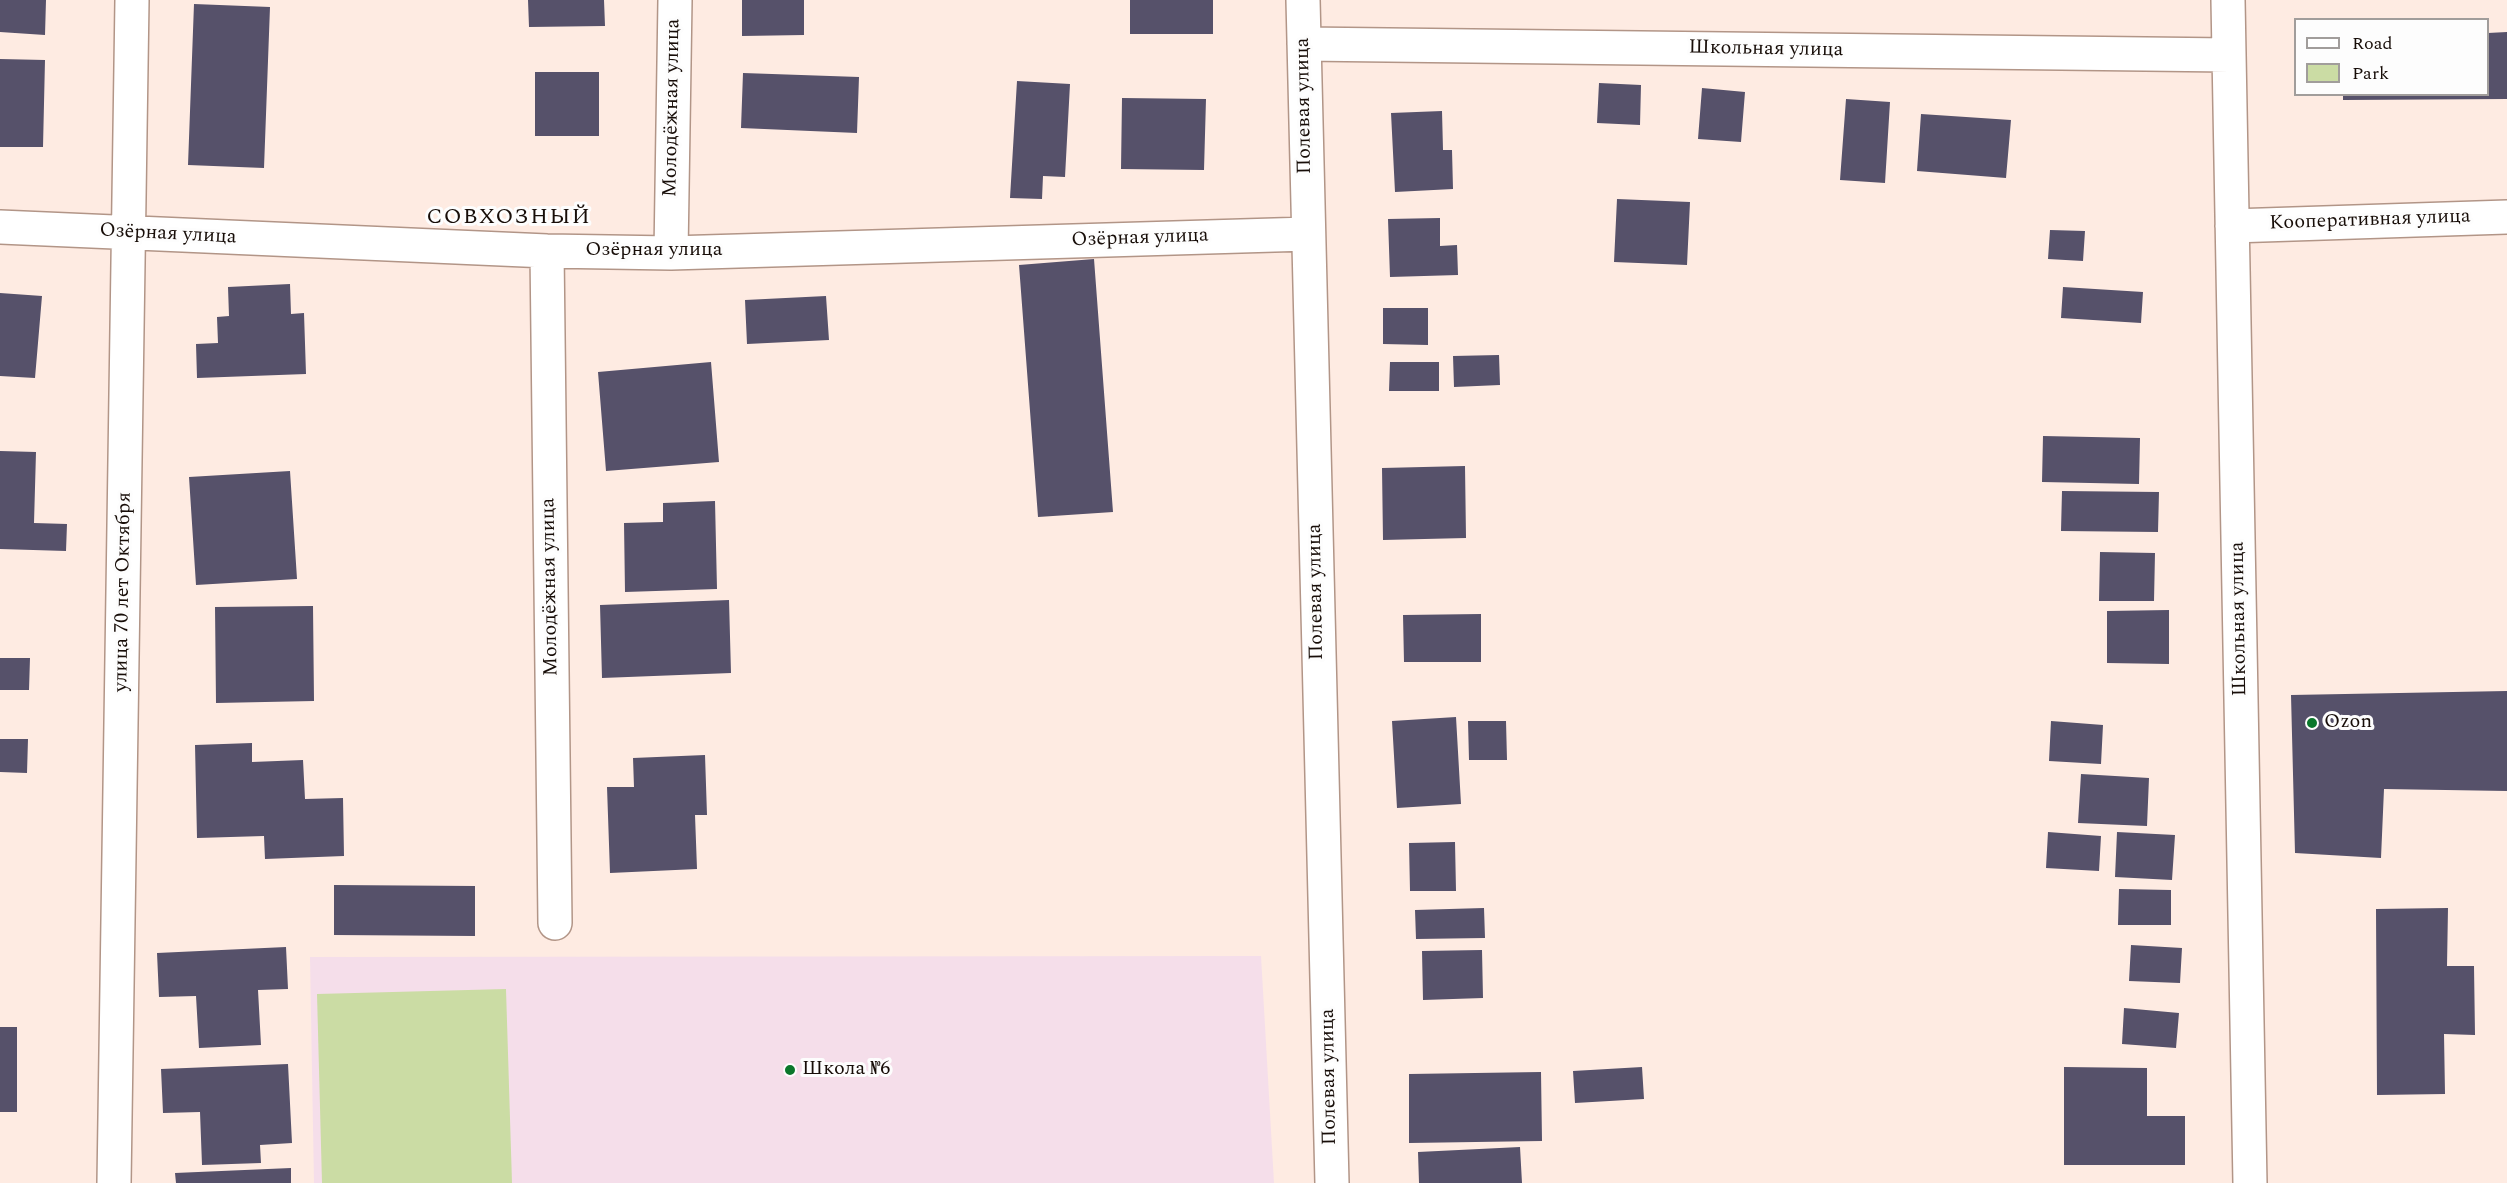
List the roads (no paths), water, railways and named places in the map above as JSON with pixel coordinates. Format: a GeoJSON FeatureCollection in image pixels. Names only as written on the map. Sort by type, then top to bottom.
{"type":"FeatureCollection","features":[{"type":"Feature","properties":{"kind":"street","name":"улица 70 лет Октября"},"geometry":{"type":"LineString","coordinates":[[114,1183],[132,0]]}},
{"type":"Feature","properties":{"kind":"street","name":"Молодёжная улица"},"geometry":{"type":"LineString","coordinates":[[671,253],[675,0]]}},
{"type":"Feature","properties":{"kind":"street","name":"Полевая улица"},"geometry":{"type":"LineString","coordinates":[[1303,0],[1332,1183]]}},
{"type":"Feature","properties":{"kind":"street","name":"Школьная улица"},"geometry":{"type":"LineString","coordinates":[[2228,0],[2250,1183]]}},
{"type":"Feature","properties":{"kind":"street","name":"Школьная улица"},"geometry":{"type":"LineString","coordinates":[[1304,44],[2229,55]]}},
{"type":"Feature","properties":{"kind":"street","name":"Кооперативная улица"},"geometry":{"type":"LineString","coordinates":[[2232,225],[2507,217]]}},
{"type":"Feature","properties":{"kind":"street","name":"Озёрная улица"},"geometry":{"type":"LineString","coordinates":[[0,227],[547,252],[671,253],[1308,234]]}},
{"type":"Feature","properties":{"kind":"street","name":"Молодёжная улица"},"geometry":{"type":"LineString","coordinates":[[547,252],[555,923]]}},
{"type":"Feature","properties":{"kind":"place","name":"Ozon"},"geometry":{"type":"Point","coordinates":[2312,723]}},
{"type":"Feature","properties":{"kind":"place","name":"Школа №6"},"geometry":{"type":"Point","coordinates":[790,1070]}},
{"type":"Feature","properties":{"kind":"district","name":"СОВХОЗНЫЙ"},"geometry":{"type":"Point","coordinates":[509,219]}}]}
